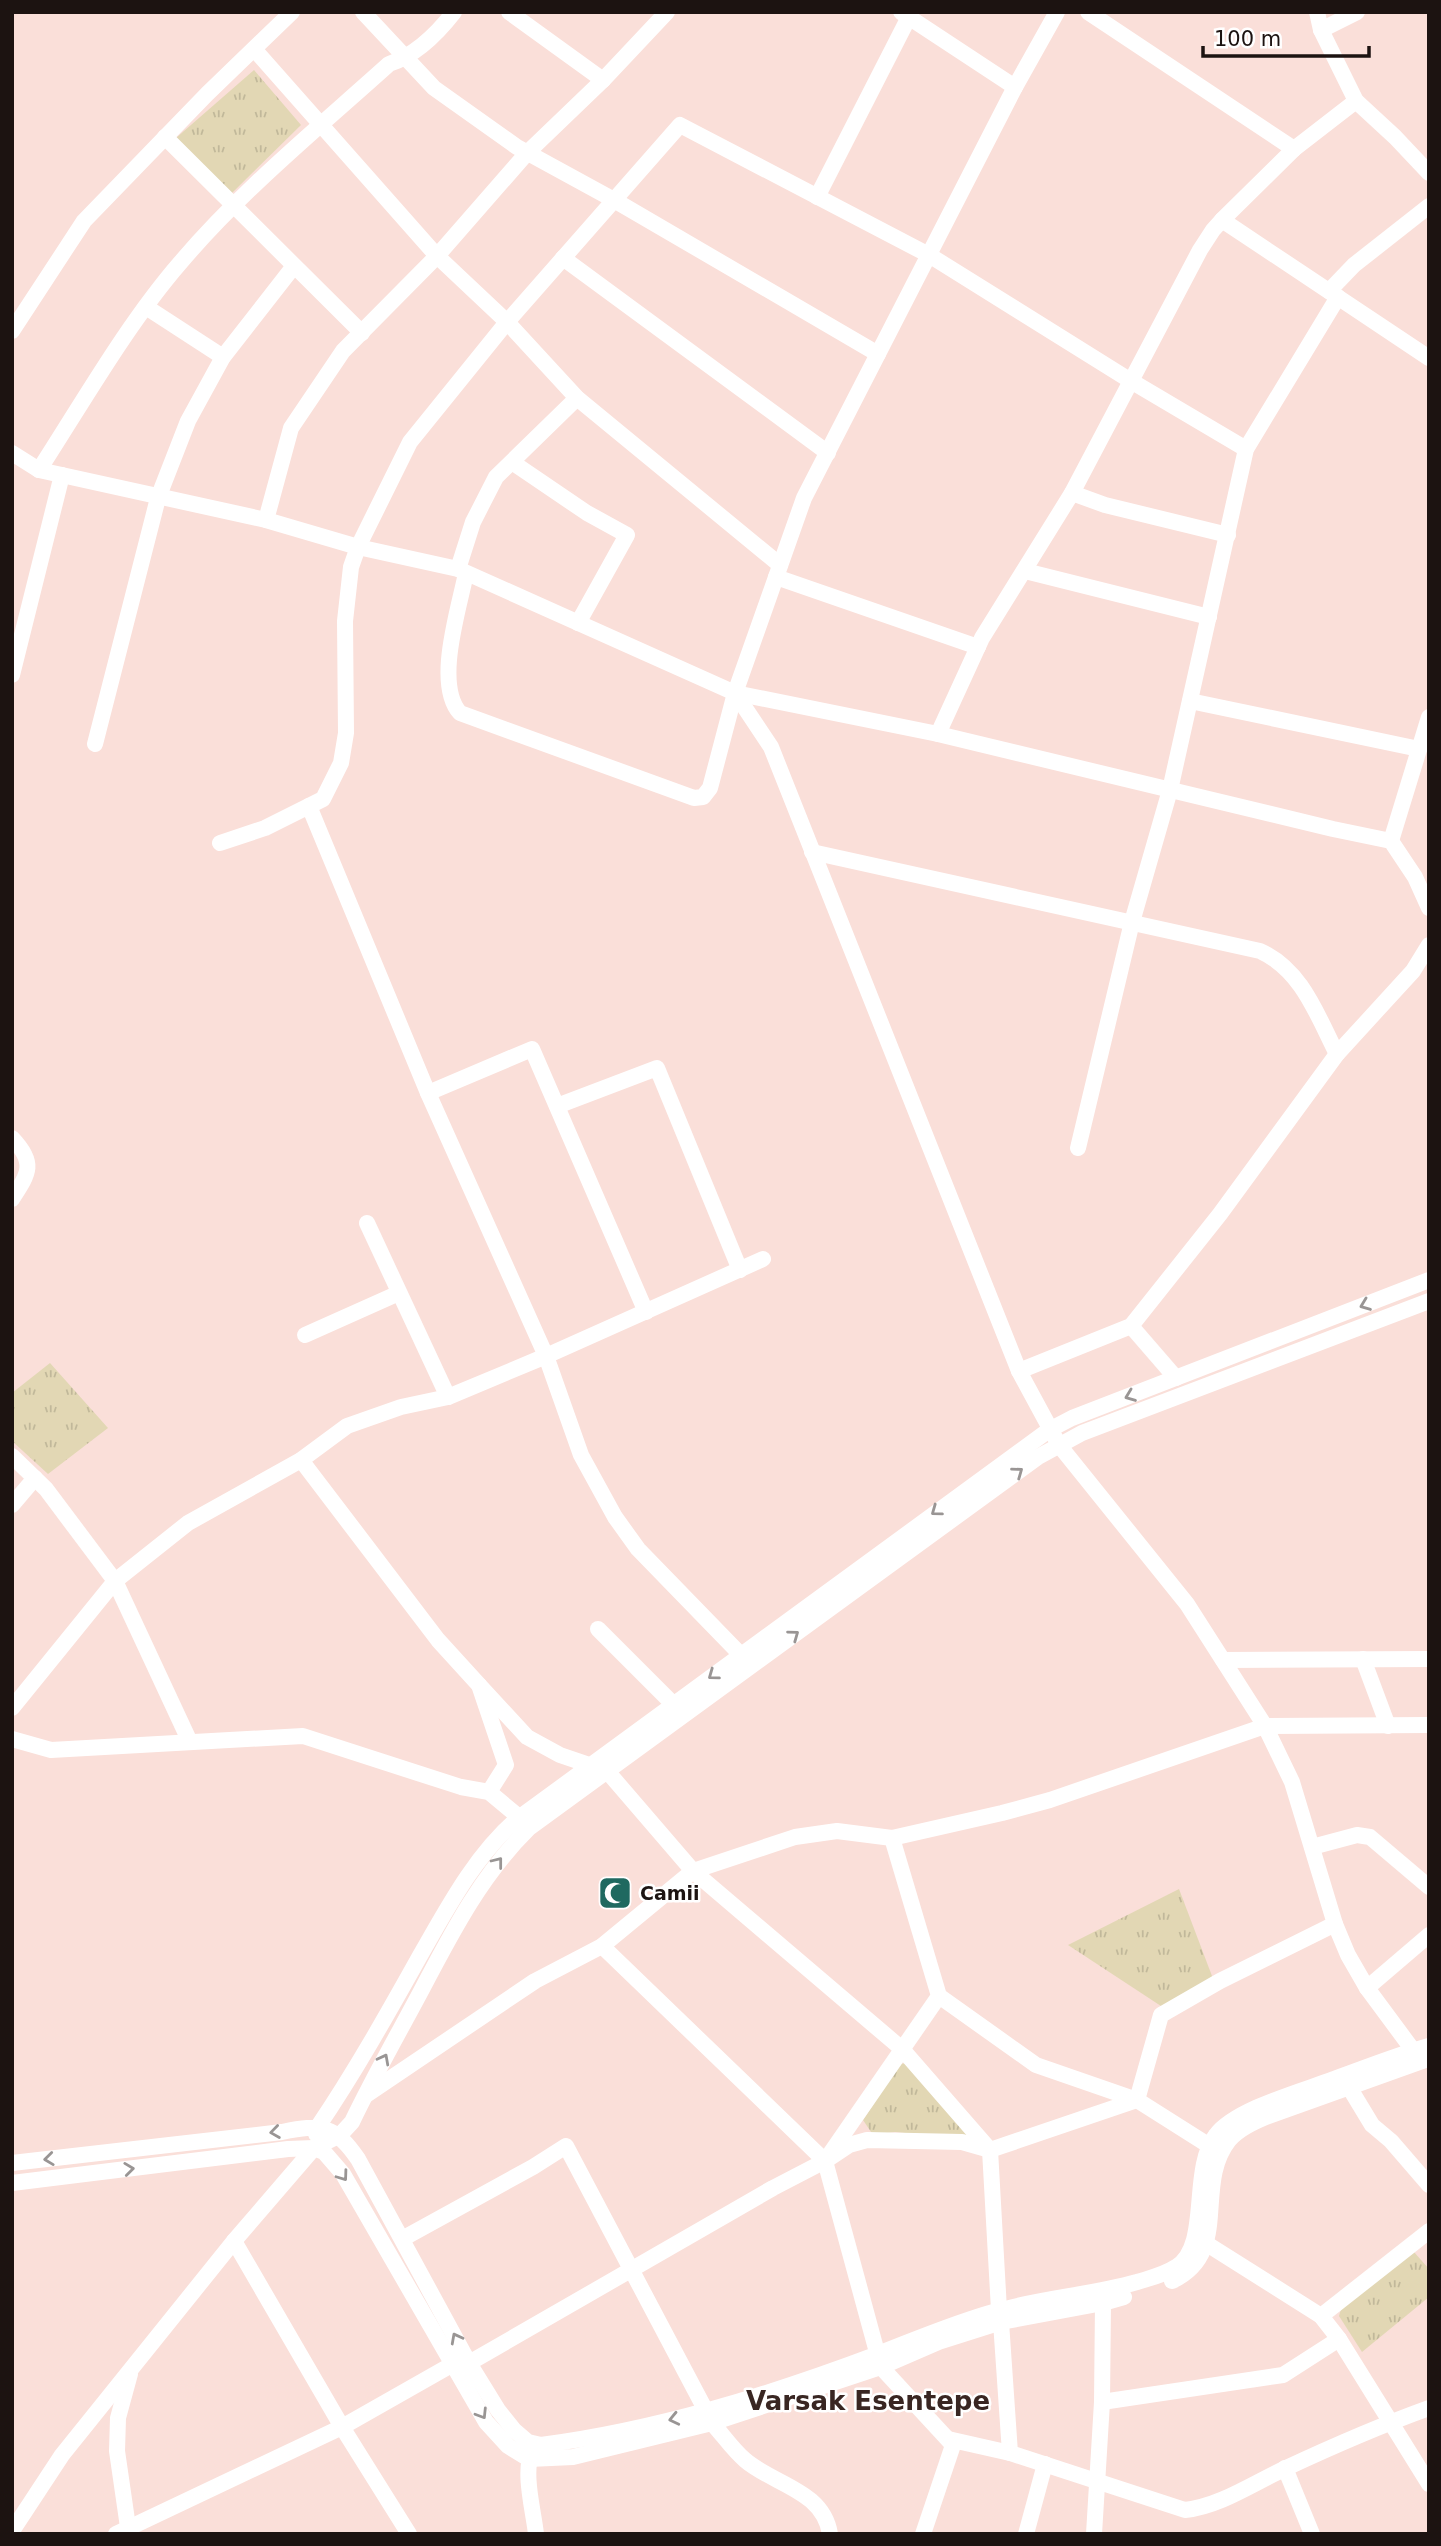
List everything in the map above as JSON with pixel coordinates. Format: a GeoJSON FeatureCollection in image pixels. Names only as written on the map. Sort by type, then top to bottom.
{"type":"FeatureCollection","features":[{"type":"Feature","properties":{"kind":"street"},"geometry":{"type":"LineString","coordinates":[[12,331],[84,220],[292,12]]}},
{"type":"Feature","properties":{"kind":"street"},"geometry":{"type":"LineString","coordinates":[[363,12],[434,88],[527,153],[614,200],[878,354]]}},
{"type":"Feature","properties":{"kind":"street"},"geometry":{"type":"LineString","coordinates":[[39,470],[146,307],[180,263],[233,205],[389,64],[405,59],[441,30],[454,12]]}},
{"type":"Feature","properties":{"kind":"street"},"geometry":{"type":"LineString","coordinates":[[509,12],[603,80]]}},
{"type":"Feature","properties":{"kind":"street"},"geometry":{"type":"LineString","coordinates":[[577,398],[496,477],[472,522],[446,674],[451,703],[460,713],[694,798],[703,797],[710,788],[735,693],[804,498],[1056,12]]}},
{"type":"Feature","properties":{"kind":"street"},"geometry":{"type":"LineString","coordinates":[[1088,12],[1294,149]]}},
{"type":"Feature","properties":{"kind":"street"},"geometry":{"type":"LineString","coordinates":[[1317,12],[1321,30],[1356,101],[1395,136],[1429,173]]}},
{"type":"Feature","properties":{"kind":"street"},"geometry":{"type":"LineString","coordinates":[[1321,30],[1357,12]]}},
{"type":"Feature","properties":{"kind":"street"},"geometry":{"type":"LineString","coordinates":[[266,520],[291,428],[343,351],[437,256],[527,153],[603,80],[662,14]]}},
{"type":"Feature","properties":{"kind":"street"},"geometry":{"type":"LineString","coordinates":[[817,197],[905,15],[1015,87]]}},
{"type":"Feature","properties":{"kind":"street"},"geometry":{"type":"LineString","coordinates":[[254,49],[437,256],[507,322],[577,398],[778,571],[978,647]]}},
{"type":"Feature","properties":{"kind":"street"},"geometry":{"type":"LineString","coordinates":[[938,734],[978,647],[1072,494],[1213,230],[1294,149],[1356,101]]}},
{"type":"Feature","properties":{"kind":"street"},"geometry":{"type":"LineString","coordinates":[[220,843],[265,828],[323,799],[341,763],[346,733],[345,621],[351,567],[358,547],[410,442],[507,322],[680,125],[929,255],[1246,449]]}},
{"type":"Feature","properties":{"kind":"street"},"geometry":{"type":"LineString","coordinates":[[165,137],[362,333]]}},
{"type":"Feature","properties":{"kind":"street"},"geometry":{"type":"LineString","coordinates":[[1078,1148],[1132,922],[1170,790],[1246,449],[1333,294],[1354,265],[1429,206]]}},
{"type":"Feature","properties":{"kind":"street"},"geometry":{"type":"LineString","coordinates":[[1223,220],[1429,358]]}},
{"type":"Feature","properties":{"kind":"street"},"geometry":{"type":"LineString","coordinates":[[563,258],[828,453]]}},
{"type":"Feature","properties":{"kind":"street"},"geometry":{"type":"LineString","coordinates":[[96,744],[158,498],[188,421],[223,357],[295,266]]}},
{"type":"Feature","properties":{"kind":"street"},"geometry":{"type":"LineString","coordinates":[[146,307],[223,357]]}},
{"type":"Feature","properties":{"kind":"street"},"geometry":{"type":"LineString","coordinates":[[12,453],[39,470],[266,520],[358,547],[462,571],[735,693],[938,734],[1391,841],[1415,877],[1429,908]]}},
{"type":"Feature","properties":{"kind":"street"},"geometry":{"type":"LineString","coordinates":[[512,462],[587,513],[627,535],[578,623]]}},
{"type":"Feature","properties":{"kind":"street"},"geometry":{"type":"LineString","coordinates":[[12,675],[62,475]]}},
{"type":"Feature","properties":{"kind":"street"},"geometry":{"type":"LineString","coordinates":[[1072,494],[1105,505],[1228,535]]}},
{"type":"Feature","properties":{"kind":"street"},"geometry":{"type":"LineString","coordinates":[[1025,571],[1209,617]]}},
{"type":"Feature","properties":{"kind":"street"},"geometry":{"type":"LineString","coordinates":[[735,693],[771,747],[1018,1371],[1059,1445],[1187,1604],[1265,1726],[1292,1782],[1335,1924],[1348,1955],[1367,1988],[1423,2054]]}},
{"type":"Feature","properties":{"kind":"street"},"geometry":{"type":"LineString","coordinates":[[1190,701],[1419,748]]}},
{"type":"Feature","properties":{"kind":"street"},"geometry":{"type":"LineString","coordinates":[[1391,841],[1429,717]]}},
{"type":"Feature","properties":{"kind":"street"},"geometry":{"type":"LineString","coordinates":[[309,806],[428,1093],[546,1356],[581,1455],[615,1517],[649,1561],[662,1571],[741,1655]]}},
{"type":"Feature","properties":{"kind":"street"},"geometry":{"type":"LineString","coordinates":[[813,852],[1251,948],[1278,961],[1301,985],[1337,1054]]}},
{"type":"Feature","properties":{"kind":"street"},"geometry":{"type":"LineString","coordinates":[[1018,1371],[1131,1326],[1220,1214],[1337,1054],[1413,971],[1429,945]]}},
{"type":"Feature","properties":{"kind":"street"},"geometry":{"type":"LineString","coordinates":[[428,1093],[532,1049],[646,1312]]}},
{"type":"Feature","properties":{"kind":"street"},"geometry":{"type":"LineString","coordinates":[[557,1106],[657,1068],[740,1270]]}},
{"type":"Feature","properties":{"kind":"street"},"geometry":{"type":"LineString","coordinates":[[12,1138],[22,1148],[29,1168],[25,1180],[12,1199]]}},
{"type":"Feature","properties":{"kind":"street"},"geometry":{"type":"LineString","coordinates":[[367,1223],[448,1397]]}},
{"type":"Feature","properties":{"kind":"street"},"geometry":{"type":"LineString","coordinates":[[12,1708],[116,1581],[188,1523],[301,1460],[347,1426],[401,1407],[448,1397],[763,1259]]}},
{"type":"Feature","properties":{"kind":"street"},"geometry":{"type":"LineString","coordinates":[[12,2531],[62,2455],[132,2366],[314,2148],[317,2128],[346,2087],[444,1914],[490,1845],[519,1817],[1049,1430],[1072,1418],[1429,1280]]}},
{"type":"Feature","properties":{"kind":"street"},"geometry":{"type":"LineString","coordinates":[[305,1335],[399,1293]]}},
{"type":"Feature","properties":{"kind":"street"},"geometry":{"type":"LineString","coordinates":[[12,2183],[314,2148],[340,2135],[352,2122],[454,1929],[489,1873],[529,1828],[1038,1457],[1082,1433],[1429,1301]]}},
{"type":"Feature","properties":{"kind":"street"},"geometry":{"type":"LineString","coordinates":[[1131,1326],[1176,1378]]}},
{"type":"Feature","properties":{"kind":"street"},"geometry":{"type":"LineString","coordinates":[[12,1456],[46,1489],[116,1581],[190,1741]]}},
{"type":"Feature","properties":{"kind":"street"},"geometry":{"type":"LineString","coordinates":[[301,1460],[438,1640],[527,1737],[560,1755],[607,1771],[693,1871],[902,2049],[990,2150],[1010,2453]]}},
{"type":"Feature","properties":{"kind":"street"},"geometry":{"type":"LineString","coordinates":[[12,1505],[35,1478]]}},
{"type":"Feature","properties":{"kind":"street"},"geometry":{"type":"LineString","coordinates":[[598,1629],[673,1704]]}},
{"type":"Feature","properties":{"kind":"street"},"geometry":{"type":"LineString","coordinates":[[1223,1660],[1429,1659]]}},
{"type":"Feature","properties":{"kind":"street"},"geometry":{"type":"LineString","coordinates":[[1363,1660],[1388,1726]]}},
{"type":"Feature","properties":{"kind":"street"},"geometry":{"type":"LineString","coordinates":[[479,1685],[506,1765],[489,1792]]}},
{"type":"Feature","properties":{"kind":"street"},"geometry":{"type":"LineString","coordinates":[[364,2096],[535,1981],[602,1946],[693,1871],[795,1837],[837,1831],[892,1838],[1050,1800],[1265,1726],[1429,1725]]}},
{"type":"Feature","properties":{"kind":"street"},"geometry":{"type":"LineString","coordinates":[[12,1739],[51,1750],[303,1736],[461,1787],[489,1792],[519,1817]]}},
{"type":"Feature","properties":{"kind":"street"},"geometry":{"type":"LineString","coordinates":[[1312,1847],[1357,1835],[1370,1837],[1429,1887]]}},
{"type":"Feature","properties":{"kind":"street"},"geometry":{"type":"LineString","coordinates":[[892,1838],[939,1996],[1036,2065],[1138,2100],[1215,2150]]}},
{"type":"Feature","properties":{"kind":"street"},"geometry":{"type":"LineString","coordinates":[[1138,2100],[1160,2015],[1335,1924]]}},
{"type":"Feature","properties":{"kind":"street"},"geometry":{"type":"LineString","coordinates":[[1367,1988],[1429,1935]]}},
{"type":"Feature","properties":{"kind":"street"},"geometry":{"type":"LineString","coordinates":[[602,1946],[825,2161],[879,2360],[953,2445],[923,2534]]}},
{"type":"Feature","properties":{"kind":"street"},"geometry":{"type":"LineString","coordinates":[[825,2161],[939,1996]]}},
{"type":"Feature","properties":{"kind":"street"},"geometry":{"type":"LineString","coordinates":[[12,2163],[307,2127],[340,2135],[358,2159],[402,2239],[486,2422],[508,2446],[528,2459],[573,2457],[709,2417],[941,2341],[1000,2316],[1103,2292],[1164,2274],[1179,2266],[1190,2255],[1195,2241],[1202,2174],[1215,2150],[1241,2129],[1266,2116],[1349,2087],[1423,2054]]}},
{"type":"Feature","properties":{"kind":"street"},"geometry":{"type":"LineString","coordinates":[[1000,2316],[1103,2303],[1167,2284],[1181,2277],[1197,2263],[1207,2244],[1215,2150],[1222,2127],[1262,2106],[1423,2054]]}},
{"type":"Feature","properties":{"kind":"street"},"geometry":{"type":"LineString","coordinates":[[1349,2087],[1372,2125],[1391,2141],[1429,2185]]}},
{"type":"Feature","properties":{"kind":"street"},"geometry":{"type":"LineString","coordinates":[[132,2366],[118,2418],[117,2451],[124,2532],[342,2427],[632,2269],[849,2146],[867,2140],[962,2142],[990,2150],[1138,2100]]}},
{"type":"Feature","properties":{"kind":"street"},"geometry":{"type":"LineString","coordinates":[[402,2239],[566,2146],[709,2417],[746,2461],[796,2489],[821,2510],[828,2521],[830,2534]]}},
{"type":"Feature","properties":{"kind":"street"},"geometry":{"type":"LineString","coordinates":[[314,2148],[324,2152],[343,2174],[461,2363],[514,2430],[528,2442],[541,2445],[571,2441],[709,2417]]}},
{"type":"Feature","properties":{"kind":"street"},"geometry":{"type":"LineString","coordinates":[[372,2220],[387,2211]]}},
{"type":"Feature","properties":{"kind":"street"},"geometry":{"type":"LineString","coordinates":[[1321,2316],[1429,2231]]}},
{"type":"Feature","properties":{"kind":"street"},"geometry":{"type":"LineString","coordinates":[[234,2241],[342,2427],[409,2534]]}},
{"type":"Feature","properties":{"kind":"street"},"geometry":{"type":"LineString","coordinates":[[1207,2244],[1321,2316],[1339,2339],[1429,2484]]}},
{"type":"Feature","properties":{"kind":"street"},"geometry":{"type":"LineString","coordinates":[[1094,2534],[1103,2303]]}},
{"type":"Feature","properties":{"kind":"street"},"geometry":{"type":"LineString","coordinates":[[1101,2402],[1283,2375],[1339,2339]]}},
{"type":"Feature","properties":{"kind":"street"},"geometry":{"type":"LineString","coordinates":[[948,2439],[1010,2453],[1185,2510],[1204,2508],[1285,2468],[1391,2422],[1429,2409]]}},
{"type":"Feature","properties":{"kind":"street"},"geometry":{"type":"LineString","coordinates":[[535,2443],[528,2459],[536,2534]]}},
{"type":"Feature","properties":{"kind":"street"},"geometry":{"type":"LineString","coordinates":[[1026,2534],[1045,2465]]}},
{"type":"Feature","properties":{"kind":"street"},"geometry":{"type":"LineString","coordinates":[[1285,2468],[1312,2534]]}},
{"type":"Feature","properties":{"kind":"green space"},"geometry":{"type":"Polygon","coordinates":[[[254,70],[301,125],[231,194],[176,138],[254,70]]]}},
{"type":"Feature","properties":{"kind":"green space"},"geometry":{"type":"Polygon","coordinates":[[[50,1363],[108,1428],[48,1474],[12,1441],[12,1393],[50,1363]]]}},
{"type":"Feature","properties":{"kind":"green space"},"geometry":{"type":"Polygon","coordinates":[[[1179,1889],[1212,1976],[1211,1982],[1164,2008],[1068,1945],[1179,1889]]]}},
{"type":"Feature","properties":{"kind":"green space"},"geometry":{"type":"Polygon","coordinates":[[[907,2063],[970,2135],[966,2139],[895,2132],[873,2135],[863,2120],[900,2064],[907,2063]]]}},
{"type":"Feature","properties":{"kind":"green space"},"geometry":{"type":"Polygon","coordinates":[[[1414,2252],[1429,2269],[1429,2297],[1362,2352],[1339,2316],[1342,2306],[1414,2252]]]}},
{"type":"Feature","properties":{"kind":"place","name":"Camii"},"geometry":{"type":"Point","coordinates":[615,1893]}},
{"type":"Feature","properties":{"kind":"district","name":"Varsak Esentepe"},"geometry":{"type":"Point","coordinates":[868,2401]}}]}
